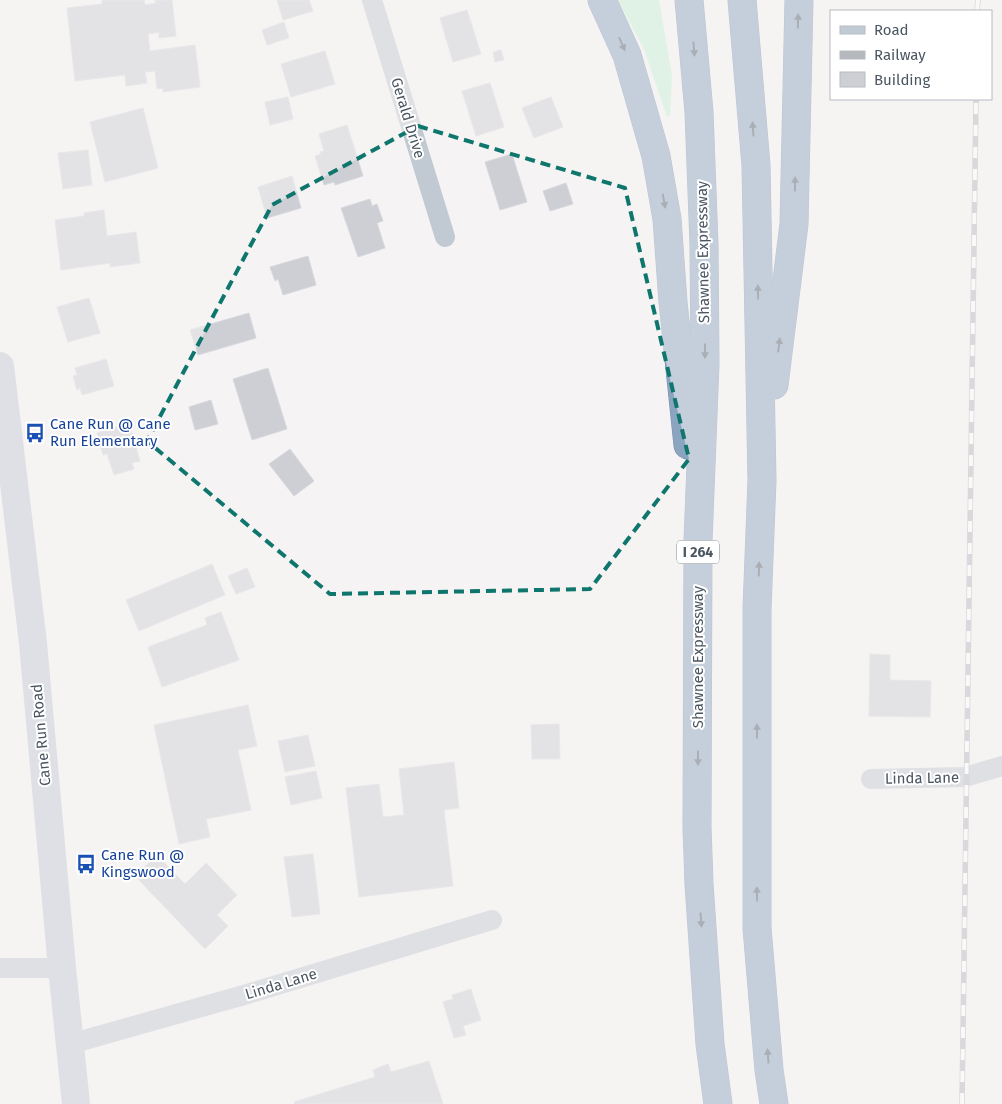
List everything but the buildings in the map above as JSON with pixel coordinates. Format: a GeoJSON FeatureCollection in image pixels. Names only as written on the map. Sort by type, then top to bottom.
{"type":"FeatureCollection","features":[{"type":"Feature","properties":{"kind":"highway"},"geometry":{"type":"LineString","coordinates":[[602,0],[627,55],[656,156],[667,219],[672,302],[698,541]]}},
{"type":"Feature","properties":{"kind":"highway","name":"Shawnee Expressway"},"geometry":{"type":"LineString","coordinates":[[689,0],[699,112],[704,244],[705,364],[698,541],[697,827],[710,1044],[718,1104]]}},
{"type":"Feature","properties":{"kind":"highway"},"geometry":{"type":"LineString","coordinates":[[742,0],[756,165],[762,480],[757,618],[758,928],[769,1070],[774,1104]]}},
{"type":"Feature","properties":{"kind":"highway"},"geometry":{"type":"LineString","coordinates":[[762,480],[794,224],[799,0]]}},
{"type":"Feature","properties":{"kind":"main road","name":"Cane Run Road"},"geometry":{"type":"LineString","coordinates":[[0,366],[33,643],[76,1104]]}},
{"type":"Feature","properties":{"kind":"street","name":"Gerald Drive"},"geometry":{"type":"LineString","coordinates":[[372,0],[445,236]]}},
{"type":"Feature","properties":{"kind":"street","name":"Linda Lane"},"geometry":{"type":"LineString","coordinates":[[871,779],[966,777],[1002,766]]}},
{"type":"Feature","properties":{"kind":"street","name":"Linda Lane"},"geometry":{"type":"LineString","coordinates":[[70,1044],[244,995],[492,920]]}},
{"type":"Feature","properties":{"kind":"street"},"geometry":{"type":"LineString","coordinates":[[0,968],[62,968]]}},
{"type":"Feature","properties":{"kind":"highlighted area"},"geometry":{"type":"Polygon","coordinates":[[[418,126],[625,188],[689,459],[590,589],[330,594],[147,441],[272,205],[418,126]]]}},
{"type":"Feature","properties":{"kind":"green space"},"geometry":{"type":"Polygon","coordinates":[[[618,0],[659,0],[672,76],[670,116],[667,117],[644,49],[618,0]]]}},
{"type":"Feature","properties":{"kind":"railway"},"geometry":{"type":"LineString","coordinates":[[977,10],[978,0]]}},
{"type":"Feature","properties":{"kind":"railway"},"geometry":{"type":"LineString","coordinates":[[962,1104],[976,100]]}},
{"type":"Feature","properties":{"kind":"place","name":"Cane Run @ Cane Run Elementary"},"geometry":{"type":"Point","coordinates":[35,433]}},
{"type":"Feature","properties":{"kind":"place","name":"Cane Run @ Kingswood"},"geometry":{"type":"Point","coordinates":[86,864]}}]}
